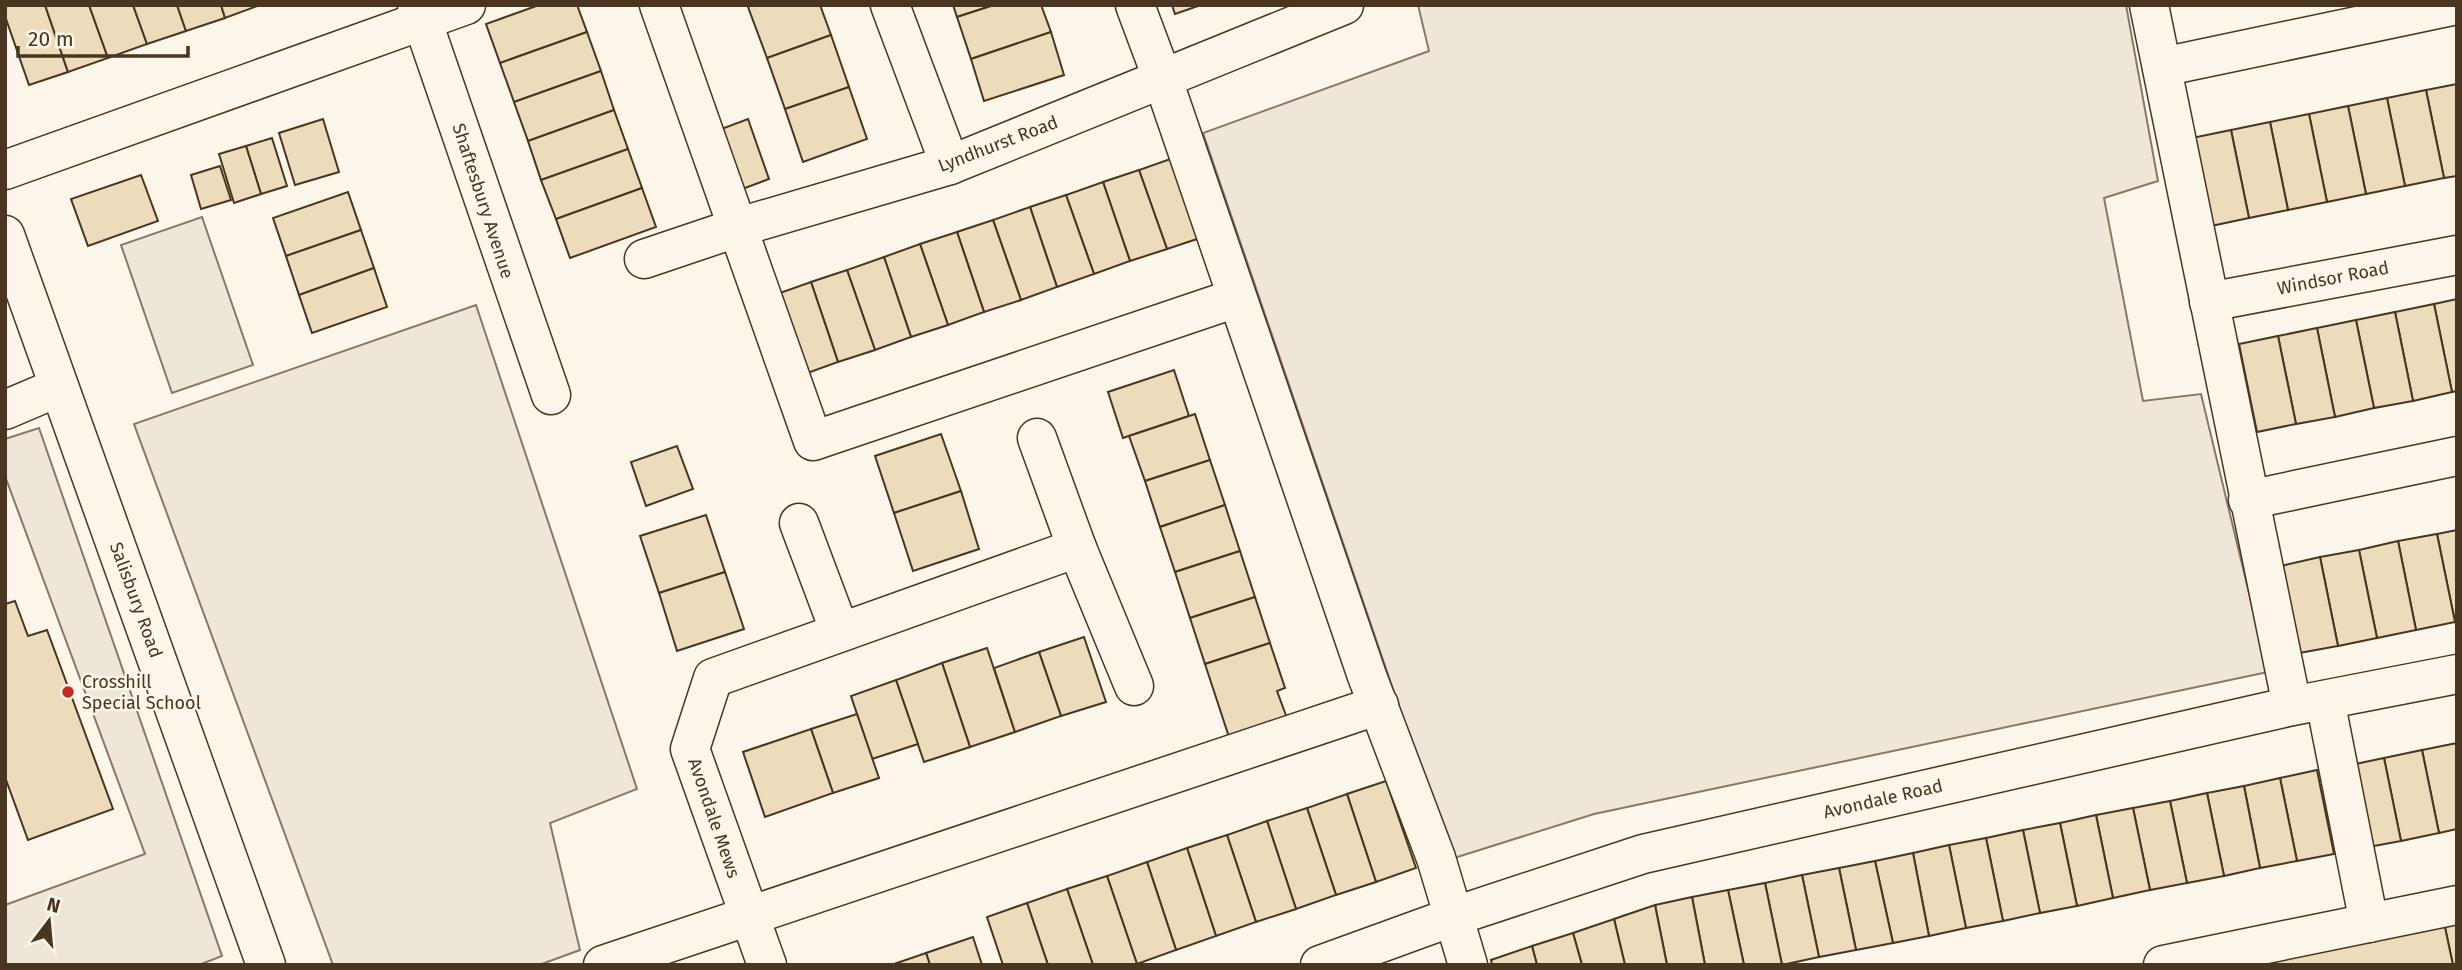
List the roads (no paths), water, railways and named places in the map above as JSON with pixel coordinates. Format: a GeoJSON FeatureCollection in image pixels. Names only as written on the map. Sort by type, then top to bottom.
{"type":"FeatureCollection","features":[{"type":"Feature","properties":{"kind":"street"},"geometry":{"type":"LineString","coordinates":[[5,170],[420,13],[466,5]]}},
{"type":"Feature","properties":{"kind":"street"},"geometry":{"type":"LineString","coordinates":[[659,5],[813,441],[1236,298]]}},
{"type":"Feature","properties":{"kind":"street"},"geometry":{"type":"LineString","coordinates":[[890,5],[950,165]]}},
{"type":"Feature","properties":{"kind":"street"},"geometry":{"type":"LineString","coordinates":[[1135,5],[1163,79],[1378,705],[1455,916],[1468,965]]}},
{"type":"Feature","properties":{"kind":"street","name":"Lyndhurst Road"},"geometry":{"type":"LineString","coordinates":[[644,259],[739,227],[950,165],[1344,5]]}},
{"type":"Feature","properties":{"kind":"street"},"geometry":{"type":"LineString","coordinates":[[2149,5],[2248,500],[2369,923]]}},
{"type":"Feature","properties":{"kind":"street"},"geometry":{"type":"LineString","coordinates":[[2162,67],[2457,5]]}},
{"type":"Feature","properties":{"kind":"street","name":"Shaftesbury Avenue"},"geometry":{"type":"LineString","coordinates":[[420,13],[551,396]]}},
{"type":"Feature","properties":{"kind":"street","name":"Salisbury Road"},"geometry":{"type":"LineString","coordinates":[[5,235],[262,963]]}},
{"type":"Feature","properties":{"kind":"street","name":"Windsor Road"},"geometry":{"type":"LineString","coordinates":[[2208,302],[2457,255]]}},
{"type":"Feature","properties":{"kind":"street"},"geometry":{"type":"LineString","coordinates":[[5,410],[60,387]]}},
{"type":"Feature","properties":{"kind":"street"},"geometry":{"type":"LineString","coordinates":[[1037,438],[1077,548],[1134,686]]}},
{"type":"Feature","properties":{"kind":"street"},"geometry":{"type":"LineString","coordinates":[[2248,500],[2457,456]]}},
{"type":"Feature","properties":{"kind":"street"},"geometry":{"type":"LineString","coordinates":[[799,523],[840,632]]}},
{"type":"Feature","properties":{"kind":"street","name":"Avondale Mews"},"geometry":{"type":"LineString","coordinates":[[767,965],[690,749],[713,678],[1077,548]]}},
{"type":"Feature","properties":{"kind":"street","name":"Avondale Road"},"geometry":{"type":"LineString","coordinates":[[1320,965],[1455,916],[1643,854],[2308,703],[2457,674]]}},
{"type":"Feature","properties":{"kind":"street"},"geometry":{"type":"LineString","coordinates":[[603,965],[1378,705]]}},
{"type":"Feature","properties":{"kind":"street"},"geometry":{"type":"LineString","coordinates":[[2163,965],[2457,905]]}},
{"type":"Feature","properties":{"kind":"place","name":"Crosshill Special School"},"geometry":{"type":"Point","coordinates":[68,692]}}]}
